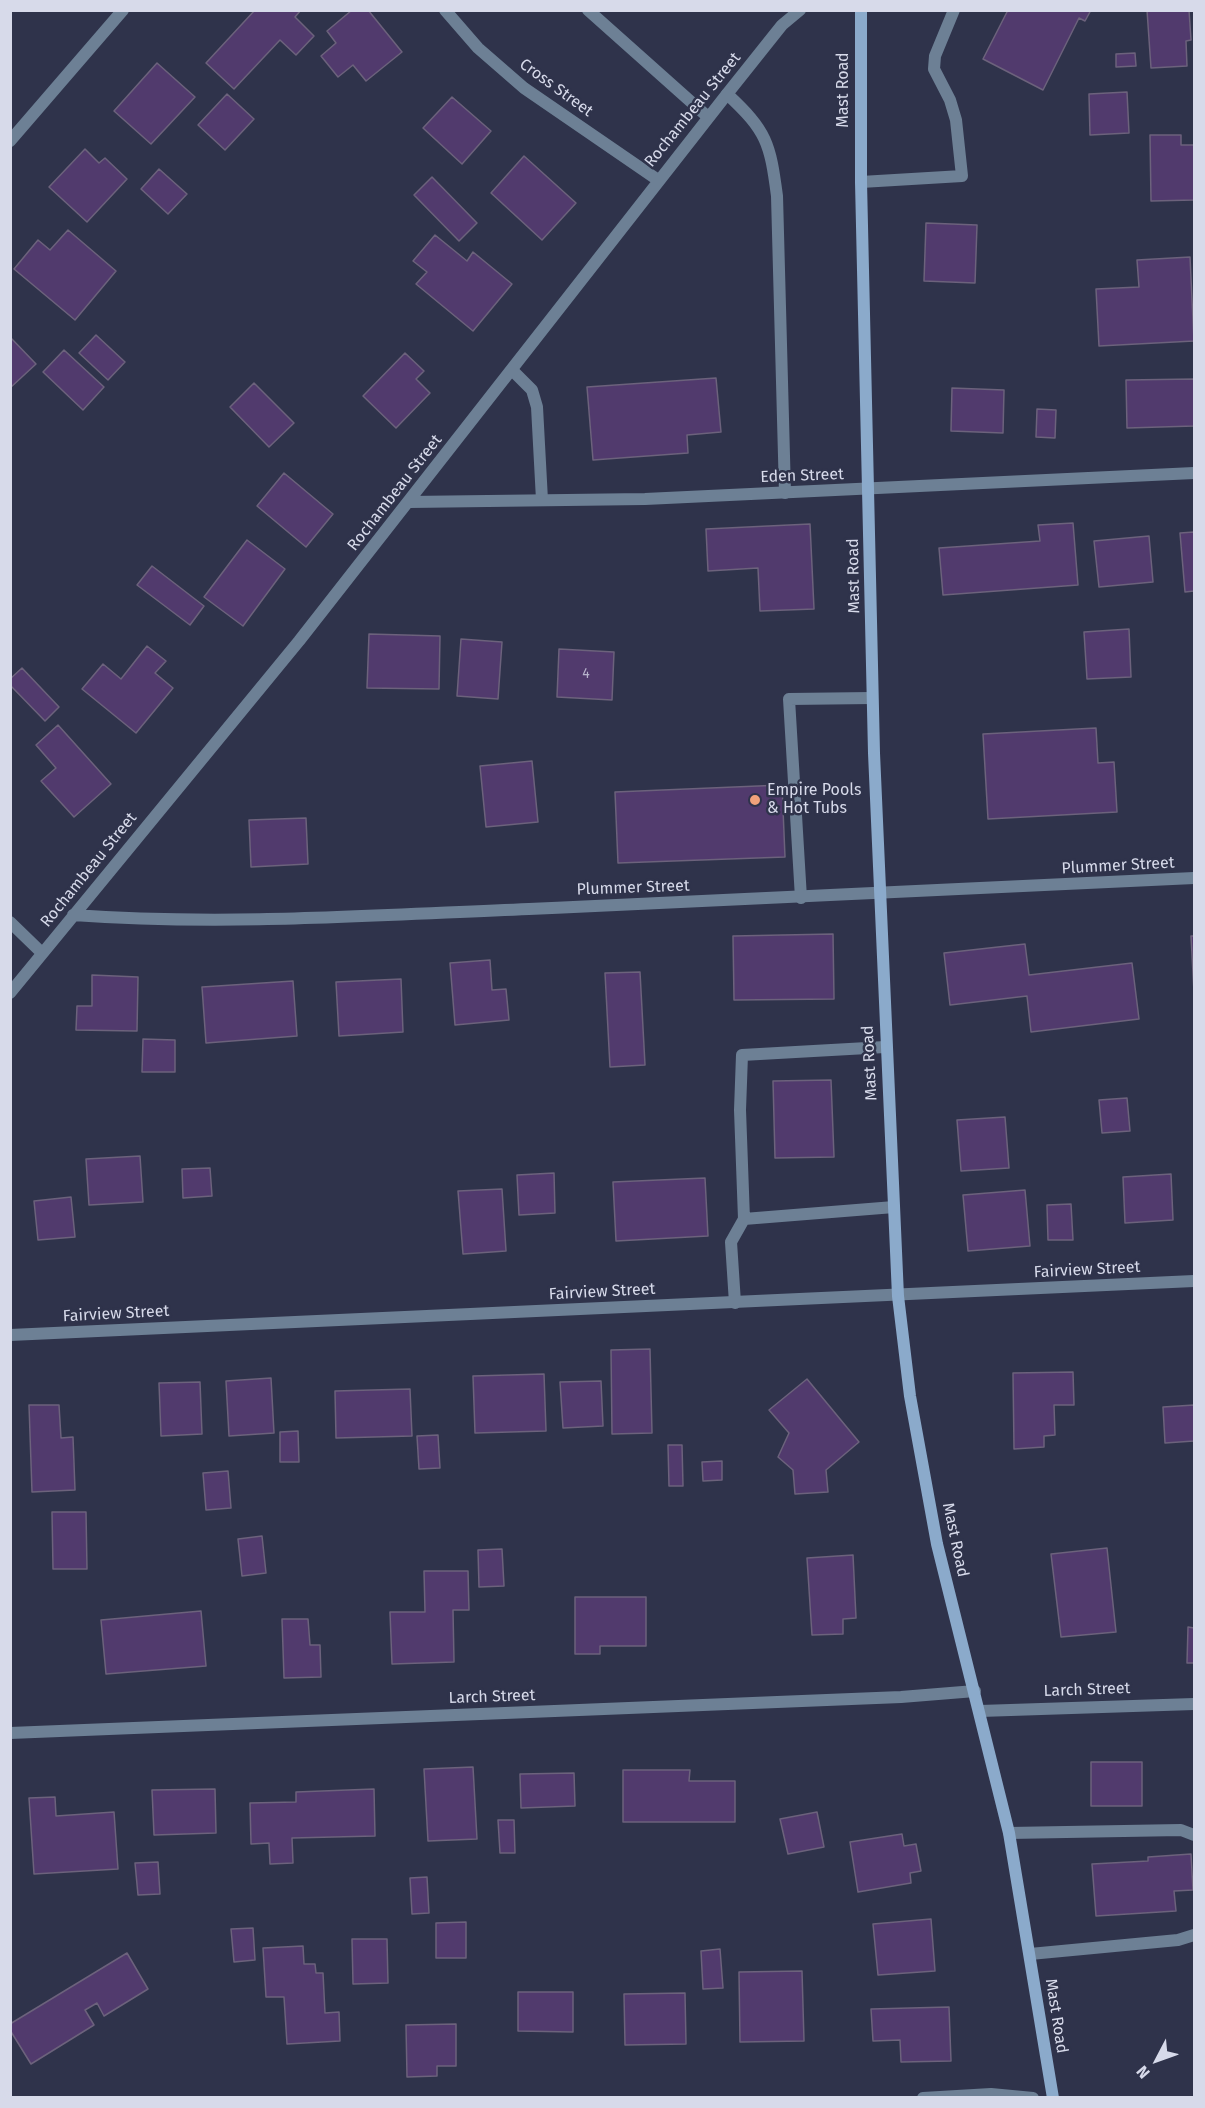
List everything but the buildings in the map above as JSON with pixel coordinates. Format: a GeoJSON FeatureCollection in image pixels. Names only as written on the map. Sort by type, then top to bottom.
{"type":"FeatureCollection","features":[{"type":"Feature","properties":{"kind":"main road","name":"Mast Road"},"geometry":{"type":"LineString","coordinates":[[861,10],[861,182],[872,698],[878,896],[898,1296],[910,1396],[937,1544],[1009,1833],[1053,2097]]}},
{"type":"Feature","properties":{"kind":"street"},"geometry":{"type":"LineString","coordinates":[[10,141],[123,10]]}},
{"type":"Feature","properties":{"kind":"street","name":"Cross Street"},"geometry":{"type":"LineString","coordinates":[[445,10],[478,48],[524,88],[658,180]]}},
{"type":"Feature","properties":{"kind":"street"},"geometry":{"type":"LineString","coordinates":[[588,10],[708,117]]}},
{"type":"Feature","properties":{"kind":"street","name":"Rochambeau Street"},"geometry":{"type":"LineString","coordinates":[[10,993],[299,641],[726,94],[782,25],[800,10]]}},
{"type":"Feature","properties":{"kind":"street"},"geometry":{"type":"LineString","coordinates":[[861,182],[962,176],[956,120],[950,100],[934,69],[934,56],[954,10]]}},
{"type":"Feature","properties":{"kind":"street"},"geometry":{"type":"LineString","coordinates":[[726,94],[753,119],[766,140],[774,174],[777,196],[785,494]]}},
{"type":"Feature","properties":{"kind":"street"},"geometry":{"type":"LineString","coordinates":[[512,370],[532,390],[537,408],[542,500]]}},
{"type":"Feature","properties":{"kind":"street","name":"Eden Street"},"geometry":{"type":"LineString","coordinates":[[409,502],[785,494],[1194,474]]}},
{"type":"Feature","properties":{"kind":"street"},"geometry":{"type":"LineString","coordinates":[[801,898],[789,699],[872,698]]}},
{"type":"Feature","properties":{"kind":"street","name":"Plummer Street"},"geometry":{"type":"LineString","coordinates":[[73,915],[152,919],[379,915],[878,896],[1194,878]]}},
{"type":"Feature","properties":{"kind":"street"},"geometry":{"type":"LineString","coordinates":[[10,922],[42,953]]}},
{"type":"Feature","properties":{"kind":"street"},"geometry":{"type":"LineString","coordinates":[[735,1303],[731,1242],[744,1219],[740,1110],[742,1055],[885,1047]]}},
{"type":"Feature","properties":{"kind":"street"},"geometry":{"type":"LineString","coordinates":[[744,1219],[894,1207]]}},
{"type":"Feature","properties":{"kind":"street","name":"Fairview Street"},"geometry":{"type":"LineString","coordinates":[[10,1335],[1194,1281]]}},
{"type":"Feature","properties":{"kind":"street","name":"Larch Street"},"geometry":{"type":"LineString","coordinates":[[10,1733],[889,1698],[975,1691]]}},
{"type":"Feature","properties":{"kind":"street","name":"Larch Street"},"geometry":{"type":"LineString","coordinates":[[980,1711],[1194,1704]]}},
{"type":"Feature","properties":{"kind":"street"},"geometry":{"type":"LineString","coordinates":[[1009,1833],[1181,1830],[1194,1835]]}},
{"type":"Feature","properties":{"kind":"street"},"geometry":{"type":"LineString","coordinates":[[1030,1954],[1178,1940],[1194,1935]]}},
{"type":"Feature","properties":{"kind":"street"},"geometry":{"type":"LineString","coordinates":[[923,2097],[991,2094],[1033,2097]]}},
{"type":"Feature","properties":{"kind":"place","name":"Empire Pools & Hot Tubs"},"geometry":{"type":"Point","coordinates":[755,800]}}]}
